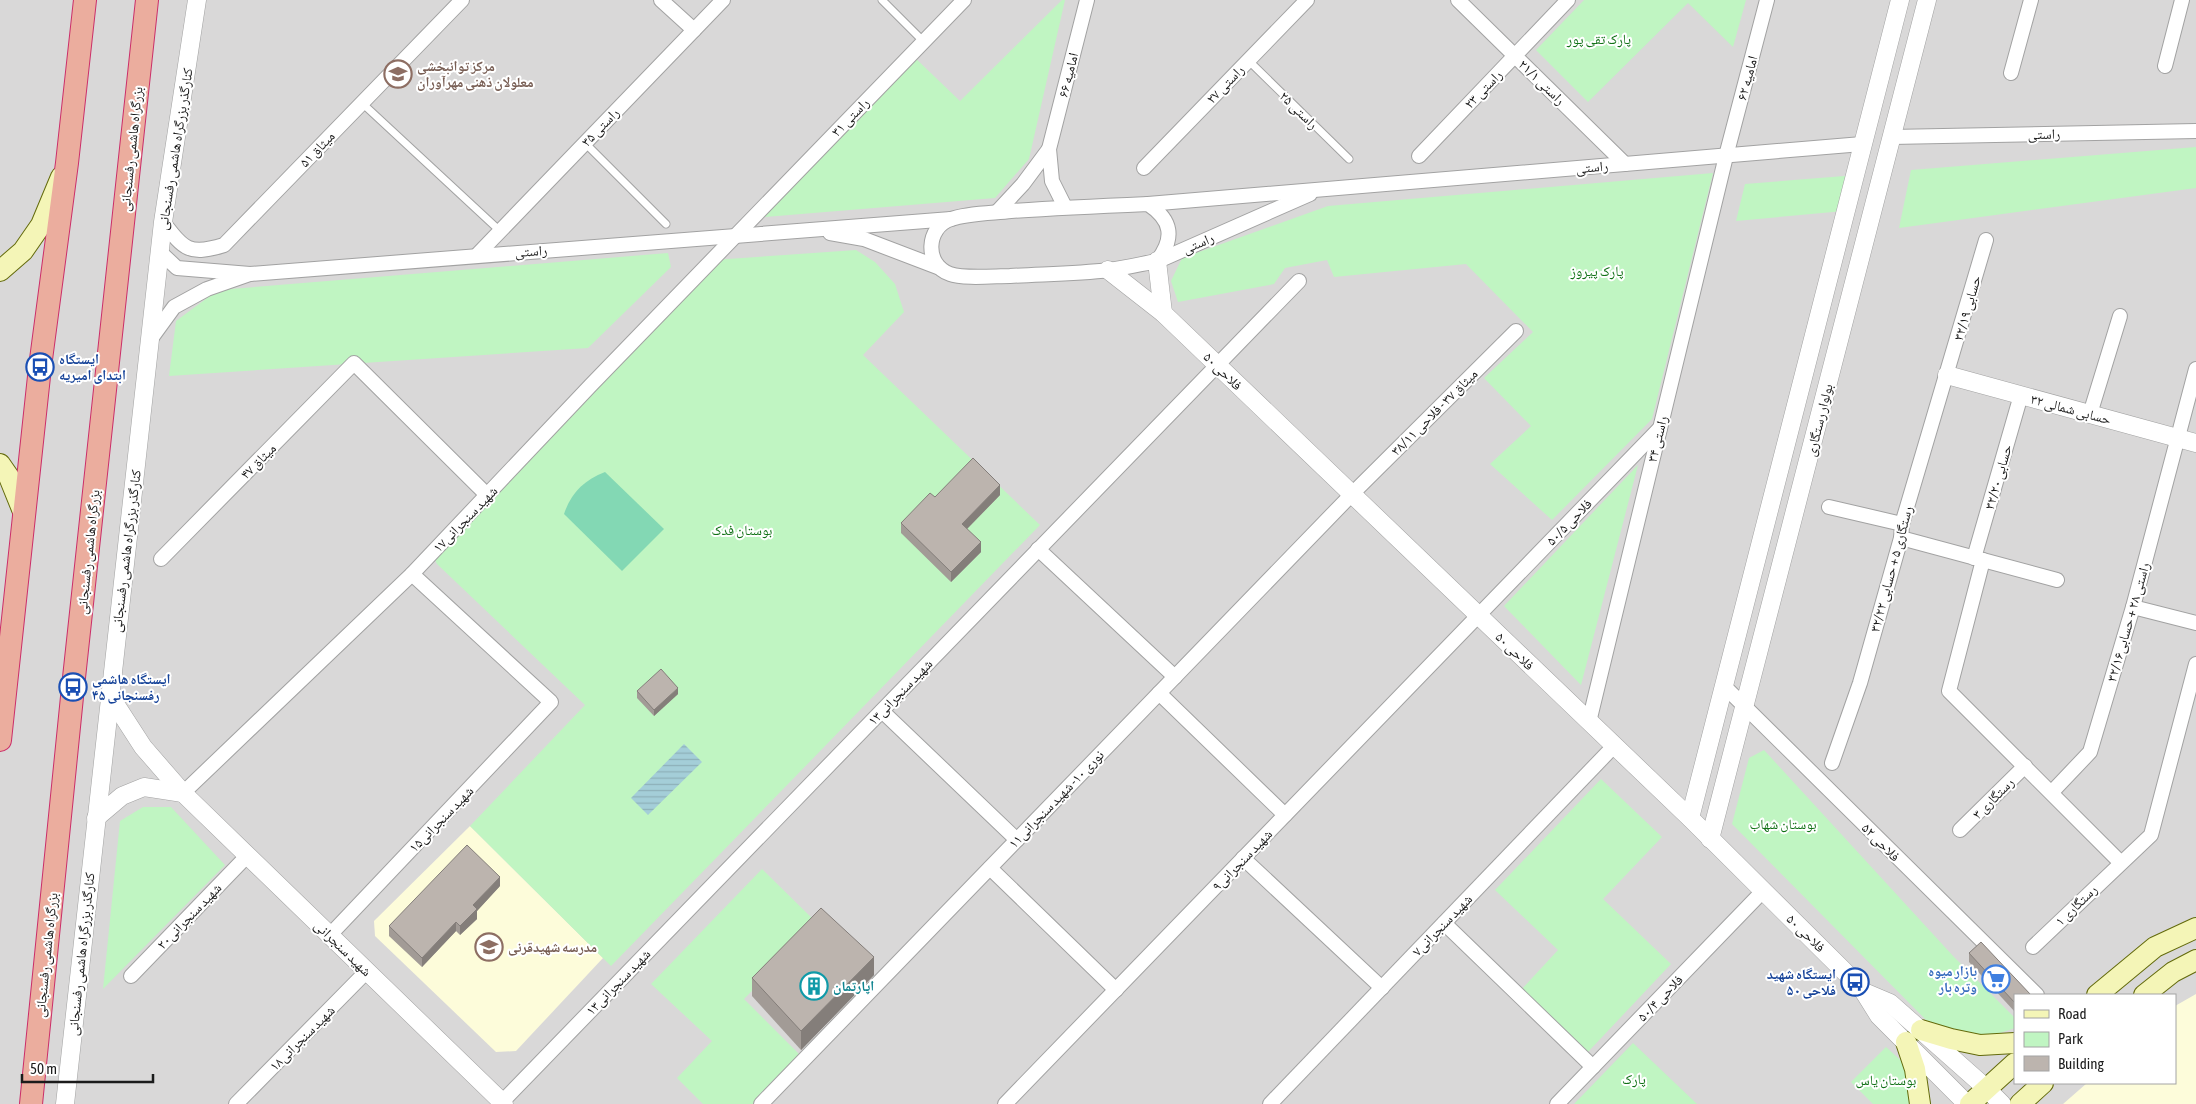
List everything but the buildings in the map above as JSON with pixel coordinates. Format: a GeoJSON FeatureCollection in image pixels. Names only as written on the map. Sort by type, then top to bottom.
{"type":"FeatureCollection","features":[{"type":"Feature","properties":{"kind":"highway"},"geometry":{"type":"LineString","coordinates":[[0,740],[40,367],[67,163],[85,0]]}},
{"type":"Feature","properties":{"kind":"highway","name":"بزرگراه هاشمی رفسنجانی"},"geometry":{"type":"LineString","coordinates":[[31,1104],[73,687],[147,0]]}},
{"type":"Feature","properties":{"kind":"main road"},"geometry":{"type":"LineString","coordinates":[[0,271],[23,251],[41,225],[67,163]]}},
{"type":"Feature","properties":{"kind":"main road"},"geometry":{"type":"LineString","coordinates":[[0,464],[8,477],[24,514]]}},
{"type":"Feature","properties":{"kind":"main road"},"geometry":{"type":"LineString","coordinates":[[0,687],[8,659]]}},
{"type":"Feature","properties":{"kind":"main road"},"geometry":{"type":"LineString","coordinates":[[2098,994],[2155,947],[2196,928]]}},
{"type":"Feature","properties":{"kind":"main road"},"geometry":{"type":"LineString","coordinates":[[2145,994],[2173,972],[2196,960]]}},
{"type":"Feature","properties":{"kind":"main road"},"geometry":{"type":"LineString","coordinates":[[1921,1030],[1980,1045],[2014,1043]]}},
{"type":"Feature","properties":{"kind":"main road"},"geometry":{"type":"LineString","coordinates":[[1906,1042],[1916,1069],[1920,1104]]}},
{"type":"Feature","properties":{"kind":"main road"},"geometry":{"type":"LineString","coordinates":[[1968,1104],[2014,1064]]}},
{"type":"Feature","properties":{"kind":"main road"},"geometry":{"type":"LineString","coordinates":[[2020,1104],[2042,1084]]}},
{"type":"Feature","properties":{"kind":"street","name":"کنارگذر بزرگراه هاشمی رفسنجانی"},"geometry":{"type":"LineString","coordinates":[[65,1104],[163,222],[198,0]]}},
{"type":"Feature","properties":{"kind":"street","name":"میثاق ۵۱"},"geometry":{"type":"LineString","coordinates":[[163,222],[182,246],[205,251],[224,245],[462,0]]}},
{"type":"Feature","properties":{"kind":"street"},"geometry":{"type":"LineString","coordinates":[[661,0],[694,30]]}},
{"type":"Feature","properties":{"kind":"street","name":"راستی ۳۵"},"geometry":{"type":"LineString","coordinates":[[478,254],[723,0]]}},
{"type":"Feature","properties":{"kind":"street","name":"راستی ۳۱"},"geometry":{"type":"LineString","coordinates":[[736,234],[964,0]]}},
{"type":"Feature","properties":{"kind":"street","name":"امامیه ۶۶"},"geometry":{"type":"LineString","coordinates":[[1049,149],[1087,0]]}},
{"type":"Feature","properties":{"kind":"street","name":"راستی ۲۷"},"geometry":{"type":"LineString","coordinates":[[1144,168],[1307,0]]}},
{"type":"Feature","properties":{"kind":"street","name":"راستی ۲۱/۱"},"geometry":{"type":"LineString","coordinates":[[1458,0],[1625,164]]}},
{"type":"Feature","properties":{"kind":"street","name":"راستی ۲۳"},"geometry":{"type":"LineString","coordinates":[[1419,156],[1568,0]]}},
{"type":"Feature","properties":{"kind":"street","name":"امامیه ۶۲"},"geometry":{"type":"LineString","coordinates":[[1726,156],[1767,0]]}},
{"type":"Feature","properties":{"kind":"street","name":"بولوار رستگاری"},"geometry":{"type":"LineString","coordinates":[[1690,818],[1900,0]]}},
{"type":"Feature","properties":{"kind":"street","name":"بولوار رستگاری"},"geometry":{"type":"LineString","coordinates":[[1710,839],[1927,0]]}},
{"type":"Feature","properties":{"kind":"street"},"geometry":{"type":"LineString","coordinates":[[2012,73],[2031,0]]}},
{"type":"Feature","properties":{"kind":"street"},"geometry":{"type":"LineString","coordinates":[[2165,66],[2179,1]]}},
{"type":"Feature","properties":{"kind":"street","name":"راستی"},"geometry":{"type":"LineString","coordinates":[[1891,137],[2196,130]]}},
{"type":"Feature","properties":{"kind":"street","name":"راستی"},"geometry":{"type":"LineString","coordinates":[[250,274],[478,254],[951,219],[997,212],[1148,204],[1862,144]]}},
{"type":"Feature","properties":{"kind":"street"},"geometry":{"type":"LineString","coordinates":[[1049,149],[1052,181],[1065,207]]}},
{"type":"Feature","properties":{"kind":"street"},"geometry":{"type":"LineString","coordinates":[[997,212],[1023,184],[1049,149]]}},
{"type":"Feature","properties":{"kind":"street","name":"راستی ۳۴"},"geometry":{"type":"LineString","coordinates":[[1589,722],[1726,156]]}},
{"type":"Feature","properties":{"kind":"street","name":"راستی"},"geometry":{"type":"LineString","coordinates":[[812,230],[864,239],[940,268],[950,275],[986,277],[1108,270],[1157,261],[1322,189]]}},
{"type":"Feature","properties":{"kind":"street"},"geometry":{"type":"LineString","coordinates":[[1148,204],[1160,212],[1167,223],[1169,237],[1166,250],[1157,261],[1163,313]]}},
{"type":"Feature","properties":{"kind":"street"},"geometry":{"type":"LineString","coordinates":[[940,268],[933,259],[931,247],[933,235],[940,225],[951,219]]}},
{"type":"Feature","properties":{"kind":"street","name":"شهید سنجرانی۱۷"},"geometry":{"type":"LineString","coordinates":[[183,793],[412,574],[736,234]]}},
{"type":"Feature","properties":{"kind":"street","name":"حسابی ۳۲/۱۹"},"geometry":{"type":"LineString","coordinates":[[1947,375],[1986,240]]}},
{"type":"Feature","properties":{"kind":"street"},"geometry":{"type":"LineString","coordinates":[[160,252],[177,268],[250,274]]}},
{"type":"Feature","properties":{"kind":"street","name":"فلاحی ۵۰"},"geometry":{"type":"LineString","coordinates":[[1108,270],[1163,313],[1690,818],[1864,992],[1879,1016],[1968,1104]]}},
{"type":"Feature","properties":{"kind":"street"},"geometry":{"type":"LineString","coordinates":[[150,340],[174,307],[207,289],[250,274]]}},
{"type":"Feature","properties":{"kind":"street","name":"شهید سنجرانی۱۳"},"geometry":{"type":"LineString","coordinates":[[502,1103],[1299,281]]}},
{"type":"Feature","properties":{"kind":"street"},"geometry":{"type":"LineString","coordinates":[[2090,414],[2120,316]]}},
{"type":"Feature","properties":{"kind":"street","name":"میثاق ۳۷ - فلاحی ۳۸/۱۱"},"geometry":{"type":"LineString","coordinates":[[1352,494],[1516,331]]}},
{"type":"Feature","properties":{"kind":"street","name":"میثاق ۴۷"},"geometry":{"type":"LineString","coordinates":[[161,559],[354,363],[487,495]]}},
{"type":"Feature","properties":{"kind":"street","name":"راستی ۲۸ + حسابی۳۲/۱۶"},"geometry":{"type":"LineString","coordinates":[[2052,792],[2090,752],[2132,607],[2196,368]]}},
{"type":"Feature","properties":{"kind":"street","name":"حسابی شمالی ۳۲"},"geometry":{"type":"LineString","coordinates":[[1947,375],[2196,443]]}},
{"type":"Feature","properties":{"kind":"street","name":"رستگاری ۵ + حسابی ۳۲/۲۲"},"geometry":{"type":"LineString","coordinates":[[1832,763],[1860,683],[1901,538],[1902,524],[1947,375]]}},
{"type":"Feature","properties":{"kind":"street","name":"حسابی ۳۲/۲۰"},"geometry":{"type":"LineString","coordinates":[[2021,396],[1979,559],[1949,691],[2025,766]]}},
{"type":"Feature","properties":{"kind":"street","name":"فلاحی ۵۰/۵"},"geometry":{"type":"LineString","coordinates":[[1478,616],[1660,428]]}},
{"type":"Feature","properties":{"kind":"street","name":"نوری ۱۰- شهید سنجرانی۱۱"},"geometry":{"type":"LineString","coordinates":[[761,1104],[1352,494]]}},
{"type":"Feature","properties":{"kind":"street"},"geometry":{"type":"LineString","coordinates":[[1829,507],[1902,524]]}},
{"type":"Feature","properties":{"kind":"street"},"geometry":{"type":"LineString","coordinates":[[1901,538],[2057,580]]}},
{"type":"Feature","properties":{"kind":"street"},"geometry":{"type":"LineString","coordinates":[[1038,549],[1174,677]]}},
{"type":"Feature","properties":{"kind":"street","name":"شهید سنجرانی۱۵"},"geometry":{"type":"LineString","coordinates":[[330,936],[552,702],[412,574]]}},
{"type":"Feature","properties":{"kind":"street"},"geometry":{"type":"LineString","coordinates":[[2132,607],[2196,623]]}},
{"type":"Feature","properties":{"kind":"street","name":"شهید سنجرانی۹"},"geometry":{"type":"LineString","coordinates":[[1012,1101],[1116,990],[1478,616]]}},
{"type":"Feature","properties":{"kind":"street","name":"رستگاری ۱"},"geometry":{"type":"LineString","coordinates":[[2032,947],[2120,862],[2151,835],[2196,664]]}},
{"type":"Feature","properties":{"kind":"street","name":"فلاحی ۵۲"},"geometry":{"type":"LineString","coordinates":[[1725,687],[2036,994]]}},
{"type":"Feature","properties":{"kind":"street"},"geometry":{"type":"LineString","coordinates":[[1159,693],[1285,815]]}},
{"type":"Feature","properties":{"kind":"street","name":"شهید سنجرانی"},"geometry":{"type":"LineString","coordinates":[[110,696],[143,747],[183,793],[502,1103]]}},
{"type":"Feature","properties":{"kind":"street"},"geometry":{"type":"LineString","coordinates":[[882,711],[1016,840]]}},
{"type":"Feature","properties":{"kind":"street","name":"شهید سنجرانی۷"},"geometry":{"type":"LineString","coordinates":[[1270,1104],[1614,746]]}},
{"type":"Feature","properties":{"kind":"street"},"geometry":{"type":"LineString","coordinates":[[2025,766],[2120,862]]}},
{"type":"Feature","properties":{"kind":"street","name":"رستگاری ۳"},"geometry":{"type":"LineString","coordinates":[[1960,830],[2025,766]]}},
{"type":"Feature","properties":{"kind":"street"},"geometry":{"type":"LineString","coordinates":[[96,818],[122,796],[144,787],[183,793]]}},
{"type":"Feature","properties":{"kind":"street","name":"شهید سنجرانی۲۰"},"geometry":{"type":"LineString","coordinates":[[131,976],[247,856]]}},
{"type":"Feature","properties":{"kind":"street"},"geometry":{"type":"LineString","coordinates":[[1243,858],[1382,988]]}},
{"type":"Feature","properties":{"kind":"street"},"geometry":{"type":"LineString","coordinates":[[990,868],[1116,990]]}},
{"type":"Feature","properties":{"kind":"street","name":"فلاحی ۵۰/۴"},"geometry":{"type":"LineString","coordinates":[[1557,1104],[1763,891]]}},
{"type":"Feature","properties":{"kind":"street"},"geometry":{"type":"LineString","coordinates":[[1444,923],[1592,1067]]}},
{"type":"Feature","properties":{"kind":"street","name":"شهید سنجرانی۱۸"},"geometry":{"type":"LineString","coordinates":[[236,1104],[367,971]]}},
{"type":"Feature","properties":{"kind":"street","name":"فلاحی ۵۰"},"geometry":{"type":"LineString","coordinates":[[1864,992],[1890,1003],[2002,1104]]}},
{"type":"Feature","properties":{"kind":"lane"},"geometry":{"type":"LineString","coordinates":[[882,0],[924,42]]}},
{"type":"Feature","properties":{"kind":"lane","name":"راستی ۲۵"},"geometry":{"type":"LineString","coordinates":[[1248,60],[1349,159]]}},
{"type":"Feature","properties":{"kind":"lane"},"geometry":{"type":"LineString","coordinates":[[362,102],[500,231]]}},
{"type":"Feature","properties":{"kind":"lane"},"geometry":{"type":"LineString","coordinates":[[586,143],[666,224]]}},
{"type":"Feature","properties":{"kind":"shaded area"},"geometry":{"type":"Polygon","coordinates":[[[0,0],[2196,0],[2196,1104],[0,1104],[0,0]]]}},
{"type":"Feature","properties":{"kind":"shaded area","name":"مدرسه شهیدقرنی"},"geometry":{"type":"Polygon","coordinates":[[[470,826],[603,958],[516,1051],[496,1052],[375,936],[374,921],[470,826]]]}},
{"type":"Feature","properties":{"kind":"shaded area"},"geometry":{"type":"Polygon","coordinates":[[[2196,994],[2196,1104],[2063,1104],[2086,1084],[2176,1084],[2176,1005],[2196,994]]]}},
{"type":"Feature","properties":{"kind":"green space"},"geometry":{"type":"Polygon","coordinates":[[[1062,0],[1065,0],[1029,159],[995,198],[752,218],[911,54],[960,101],[1062,0]]]}},
{"type":"Feature","properties":{"kind":"green space","name":"پارک تقی پور"},"geometry":{"type":"Polygon","coordinates":[[[1584,0],[1746,0],[1733,47],[1688,3],[1588,102],[1536,50],[1584,0]]]}},
{"type":"Feature","properties":{"kind":"green space"},"geometry":{"type":"Polygon","coordinates":[[[2196,147],[2196,188],[1899,228],[1911,170],[2196,147]]]}},
{"type":"Feature","properties":{"kind":"green space","name":"پارک پیروز"},"geometry":{"type":"Polygon","coordinates":[[[1713,173],[1652,419],[1552,520],[1490,464],[1531,426],[1484,378],[1533,332],[1466,264],[1334,277],[1327,260],[1285,268],[1274,284],[1178,302],[1171,281],[1182,258],[1328,206],[1713,173]]]}},
{"type":"Feature","properties":{"kind":"green space"},"geometry":{"type":"Polygon","coordinates":[[[1857,175],[1844,211],[1736,221],[1745,184],[1857,175]]]}},
{"type":"Feature","properties":{"kind":"green space","name":"بوستان فدک"},"geometry":{"type":"Polygon","coordinates":[[[856,250],[875,262],[895,284],[904,312],[863,355],[1040,525],[611,966],[470,826],[585,705],[437,564],[433,556],[713,260],[856,250]]]}},
{"type":"Feature","properties":{"kind":"green space"},"geometry":{"type":"Polygon","coordinates":[[[668,253],[671,267],[588,348],[169,376],[176,321],[218,290],[668,253]]]}},
{"type":"Feature","properties":{"kind":"green space"},"geometry":{"type":"Polygon","coordinates":[[[1638,465],[1581,685],[1504,606],[1638,465]]]}},
{"type":"Feature","properties":{"kind":"green space"},"geometry":{"type":"Polygon","coordinates":[[[605,472],[664,529],[622,571],[564,514],[570,500],[579,488],[597,475],[605,472]]]}},
{"type":"Feature","properties":{"kind":"green space","name":"بوستان شهاب"},"geometry":{"type":"Polygon","coordinates":[[[1764,750],[1954,957],[2014,1017],[2014,1028],[1985,1038],[1932,1026],[1732,824],[1749,758],[1764,750]]]}},
{"type":"Feature","properties":{"kind":"green space"},"geometry":{"type":"Polygon","coordinates":[[[1601,779],[1662,837],[1603,899],[1671,964],[1587,1053],[1521,990],[1558,950],[1495,890],[1601,779]]]}},
{"type":"Feature","properties":{"kind":"green space"},"geometry":{"type":"Polygon","coordinates":[[[143,807],[171,807],[225,865],[103,989],[120,821],[143,807]]]}},
{"type":"Feature","properties":{"kind":"green space"},"geometry":{"type":"Polygon","coordinates":[[[762,869],[818,924],[744,999],[806,1061],[762,1104],[703,1104],[677,1078],[712,1041],[651,984],[762,869]]]}},
{"type":"Feature","properties":{"kind":"green space","name":"پارک"},"geometry":{"type":"Polygon","coordinates":[[[1633,1043],[1697,1104],[1574,1104],[1633,1043]]]}},
{"type":"Feature","properties":{"kind":"green space","name":"بوستان یاس"},"geometry":{"type":"Polygon","coordinates":[[[1886,1047],[1908,1067],[1912,1104],[1873,1104],[1851,1082],[1886,1047]]]}},
{"type":"Feature","properties":{"kind":"water"},"geometry":{"type":"Polygon","coordinates":[[[684,744],[702,762],[648,815],[631,798],[684,744]]]}},
{"type":"Feature","properties":{"kind":"place","name":"مرکز توانبخشی معلولان ذهنی مهرآوران"},"geometry":{"type":"Point","coordinates":[398,74]}},
{"type":"Feature","properties":{"kind":"place","name":"ایستگاه ابتدای امیریه"},"geometry":{"type":"Point","coordinates":[40,367]}},
{"type":"Feature","properties":{"kind":"place","name":"ایستگاه هاشمی رفسنجانی ۴۵"},"geometry":{"type":"Point","coordinates":[73,687]}},
{"type":"Feature","properties":{"kind":"place","name":"مدرسه شهیدقرنی"},"geometry":{"type":"Point","coordinates":[489,947]}},
{"type":"Feature","properties":{"kind":"place","name":"بازار میوه وتره بار"},"geometry":{"type":"Point","coordinates":[1996,979]}},
{"type":"Feature","properties":{"kind":"place","name":"ایستگاه شهید فلاحی ۵۰"},"geometry":{"type":"Point","coordinates":[1855,982]}},
{"type":"Feature","properties":{"kind":"place","name":"اپارتمان"},"geometry":{"type":"Point","coordinates":[814,986]}}]}
